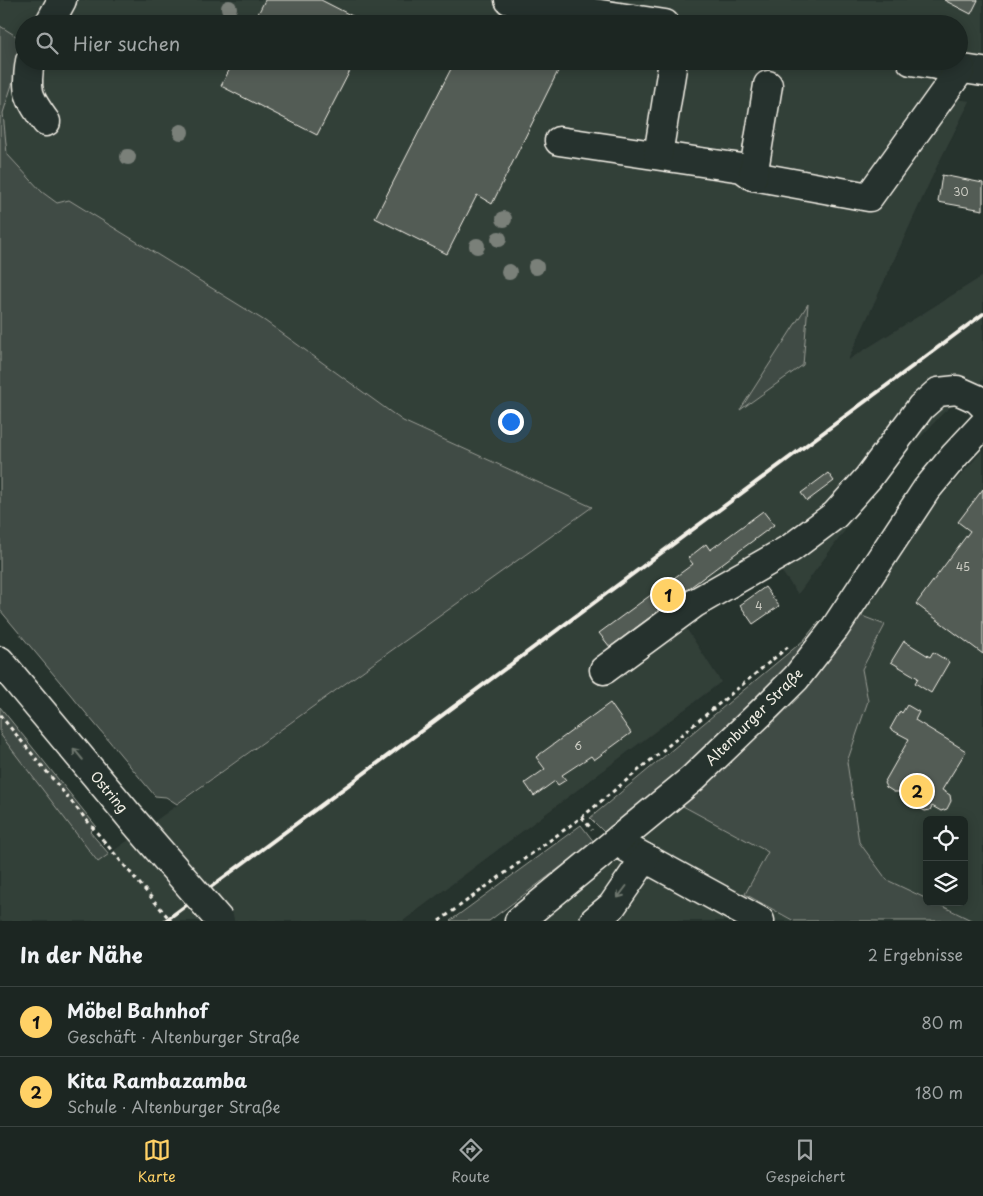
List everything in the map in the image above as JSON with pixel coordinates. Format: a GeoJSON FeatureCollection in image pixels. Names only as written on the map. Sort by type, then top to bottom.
{"type":"FeatureCollection","features":[{"type":"Feature","properties":{"kind":"street"},"geometry":{"type":"LineString","coordinates":[[54,15],[62,0]]}},
{"type":"Feature","properties":{"kind":"street"},"geometry":{"type":"LineString","coordinates":[[509,0],[606,15]]}},
{"type":"Feature","properties":{"kind":"street"},"geometry":{"type":"LineString","coordinates":[[29,70],[27,82],[31,101],[46,122]]}},
{"type":"Feature","properties":{"kind":"street"},"geometry":{"type":"LineString","coordinates":[[658,155],[672,70]]}},
{"type":"Feature","properties":{"kind":"street"},"geometry":{"type":"LineString","coordinates":[[559,141],[742,168],[753,176],[869,197],[962,70]]}},
{"type":"Feature","properties":{"kind":"street"},"geometry":{"type":"LineString","coordinates":[[753,176],[768,85]]}},
{"type":"Feature","properties":{"kind":"street"},"geometry":{"type":"LineString","coordinates":[[604,670],[695,603],[791,548],[835,515],[868,478],[921,407],[938,392],[957,390],[976,399],[983,405]]}},
{"type":"Feature","properties":{"kind":"street","name":"Altenburger Straße"},"geometry":{"type":"LineString","coordinates":[[519,921],[692,779],[796,678],[835,628],[926,490],[955,454],[983,425]]}},
{"type":"Feature","properties":{"kind":"street","name":"Ostring"},"geometry":{"type":"LineString","coordinates":[[0,661],[117,829],[220,921]]}},
{"type":"Feature","properties":{"kind":"street","name":"Ostring"},"geometry":{"type":"LineString","coordinates":[[0,680],[56,757],[196,921]]}},
{"type":"Feature","properties":{"kind":"street"},"geometry":{"type":"LineString","coordinates":[[620,838],[627,848],[747,918]]}},
{"type":"Feature","properties":{"kind":"street"},"geometry":{"type":"LineString","coordinates":[[594,921],[612,906],[645,858]]}},
{"type":"Feature","properties":{"kind":"path"},"geometry":{"type":"LineString","coordinates":[[439,921],[582,817],[793,643]]}},
{"type":"Feature","properties":{"kind":"path"},"geometry":{"type":"LineString","coordinates":[[0,715],[117,829],[171,921]]}},
{"type":"Feature","properties":{"kind":"shaded area"},"geometry":{"type":"Polygon","coordinates":[[[0,0],[983,0],[983,83],[981,86],[959,84],[949,98],[970,101],[938,164],[848,360],[983,276],[983,380],[943,413],[903,456],[798,594],[779,568],[686,628],[721,682],[403,921],[0,921],[0,734],[98,862],[592,507],[403,421],[265,321],[69,200],[57,203],[42,192],[7,154],[3,113],[17,70],[968,70],[968,15],[15,15],[15,35],[0,26],[0,0]]]}},
{"type":"Feature","properties":{"kind":"shaded area"},"geometry":{"type":"Polygon","coordinates":[[[0,26],[15,35],[15,70],[17,70],[3,113],[7,154],[42,192],[57,203],[69,200],[265,321],[403,421],[592,507],[177,804],[166,797],[155,796],[0,610],[0,26]]]}},
{"type":"Feature","properties":{"kind":"shaded area"},"geometry":{"type":"Polygon","coordinates":[[[808,304],[803,365],[740,410],[808,304]]]}},
{"type":"Feature","properties":{"kind":"shaded area"},"geometry":{"type":"Polygon","coordinates":[[[983,450],[983,921],[973,921],[942,906],[968,906],[968,816],[923,816],[923,897],[887,880],[859,842],[847,762],[868,701],[862,669],[885,626],[857,614],[926,514],[983,450]]]}},
{"type":"Feature","properties":{"kind":"shaded area"},"geometry":{"type":"Polygon","coordinates":[[[857,614],[885,625],[862,669],[868,701],[847,762],[859,842],[887,880],[923,897],[923,906],[942,906],[973,921],[794,921],[745,894],[768,852],[681,805],[806,687],[857,614]]]}},
{"type":"Feature","properties":{"kind":"shaded area"},"geometry":{"type":"Polygon","coordinates":[[[819,621],[824,626],[783,677],[683,771],[606,834],[590,818],[804,640],[819,621]]]}},
{"type":"Feature","properties":{"kind":"shaded area"},"geometry":{"type":"Polygon","coordinates":[[[0,707],[96,826],[90,832],[109,854],[98,862],[0,734],[0,707]]]}},
{"type":"Feature","properties":{"kind":"shaded area"},"geometry":{"type":"Polygon","coordinates":[[[681,805],[768,852],[745,894],[794,921],[540,921],[681,805]]]}},
{"type":"Feature","properties":{"kind":"shaded area"},"geometry":{"type":"Polygon","coordinates":[[[581,825],[594,842],[489,921],[450,921],[581,825]]]}},
{"type":"Feature","properties":{"kind":"building"},"geometry":{"type":"Polygon","coordinates":[[[265,0],[321,0],[350,15],[258,15],[265,0]]]}},
{"type":"Feature","properties":{"kind":"building"},"geometry":{"type":"Polygon","coordinates":[[[944,0],[978,0],[971,14],[944,0]]]}},
{"type":"Feature","properties":{"kind":"building"},"geometry":{"type":"Polygon","coordinates":[[[229,70],[350,70],[317,135],[221,86],[229,70]]]}},
{"type":"Feature","properties":{"kind":"building"},"geometry":{"type":"Polygon","coordinates":[[[450,70],[559,70],[492,204],[477,195],[447,254],[375,218],[450,70]]]}},
{"type":"Feature","properties":{"kind":"building"},"geometry":{"type":"Polygon","coordinates":[[[942,175],[983,183],[983,210],[938,202],[942,175]]]}},
{"type":"Feature","properties":{"kind":"building"},"geometry":{"type":"Polygon","coordinates":[[[828,473],[834,481],[807,501],[801,493],[828,473]]]}},
{"type":"Feature","properties":{"kind":"building"},"geometry":{"type":"Polygon","coordinates":[[[983,489],[983,654],[916,604],[970,531],[958,522],[983,489]]]}},
{"type":"Feature","properties":{"kind":"building"},"geometry":{"type":"Polygon","coordinates":[[[763,511],[774,525],[610,647],[599,633],[693,564],[688,558],[706,544],[710,550],[763,511]]]}},
{"type":"Feature","properties":{"kind":"building"},"geometry":{"type":"Polygon","coordinates":[[[765,587],[779,606],[753,624],[740,605],[765,587]]]}},
{"type":"Feature","properties":{"kind":"building"},"geometry":{"type":"Polygon","coordinates":[[[904,641],[930,657],[933,652],[949,662],[931,693],[915,683],[918,678],[891,662],[904,641]]]}},
{"type":"Feature","properties":{"kind":"building"},"geometry":{"type":"Polygon","coordinates":[[[610,703],[631,733],[594,760],[591,756],[562,775],[566,780],[558,785],[555,781],[534,796],[525,783],[545,769],[536,757],[610,703]]]}},
{"type":"Feature","properties":{"kind":"building"},"geometry":{"type":"Polygon","coordinates":[[[907,705],[919,712],[915,720],[966,751],[942,790],[950,795],[951,801],[947,809],[941,811],[932,806],[930,810],[925,811],[916,806],[914,801],[886,787],[884,783],[909,739],[890,729],[900,711],[902,713],[907,705]]]}},
{"type":"Feature","properties":{"kind":"railway"},"geometry":{"type":"LineString","coordinates":[[165,921],[983,314]]}},
{"type":"Feature","properties":{"kind":"place","name":"Möbel Bahnhof"},"geometry":{"type":"Point","coordinates":[668,595]}},
{"type":"Feature","properties":{"kind":"place","name":"Kita Rambazamba"},"geometry":{"type":"Point","coordinates":[917,791]}}]}
